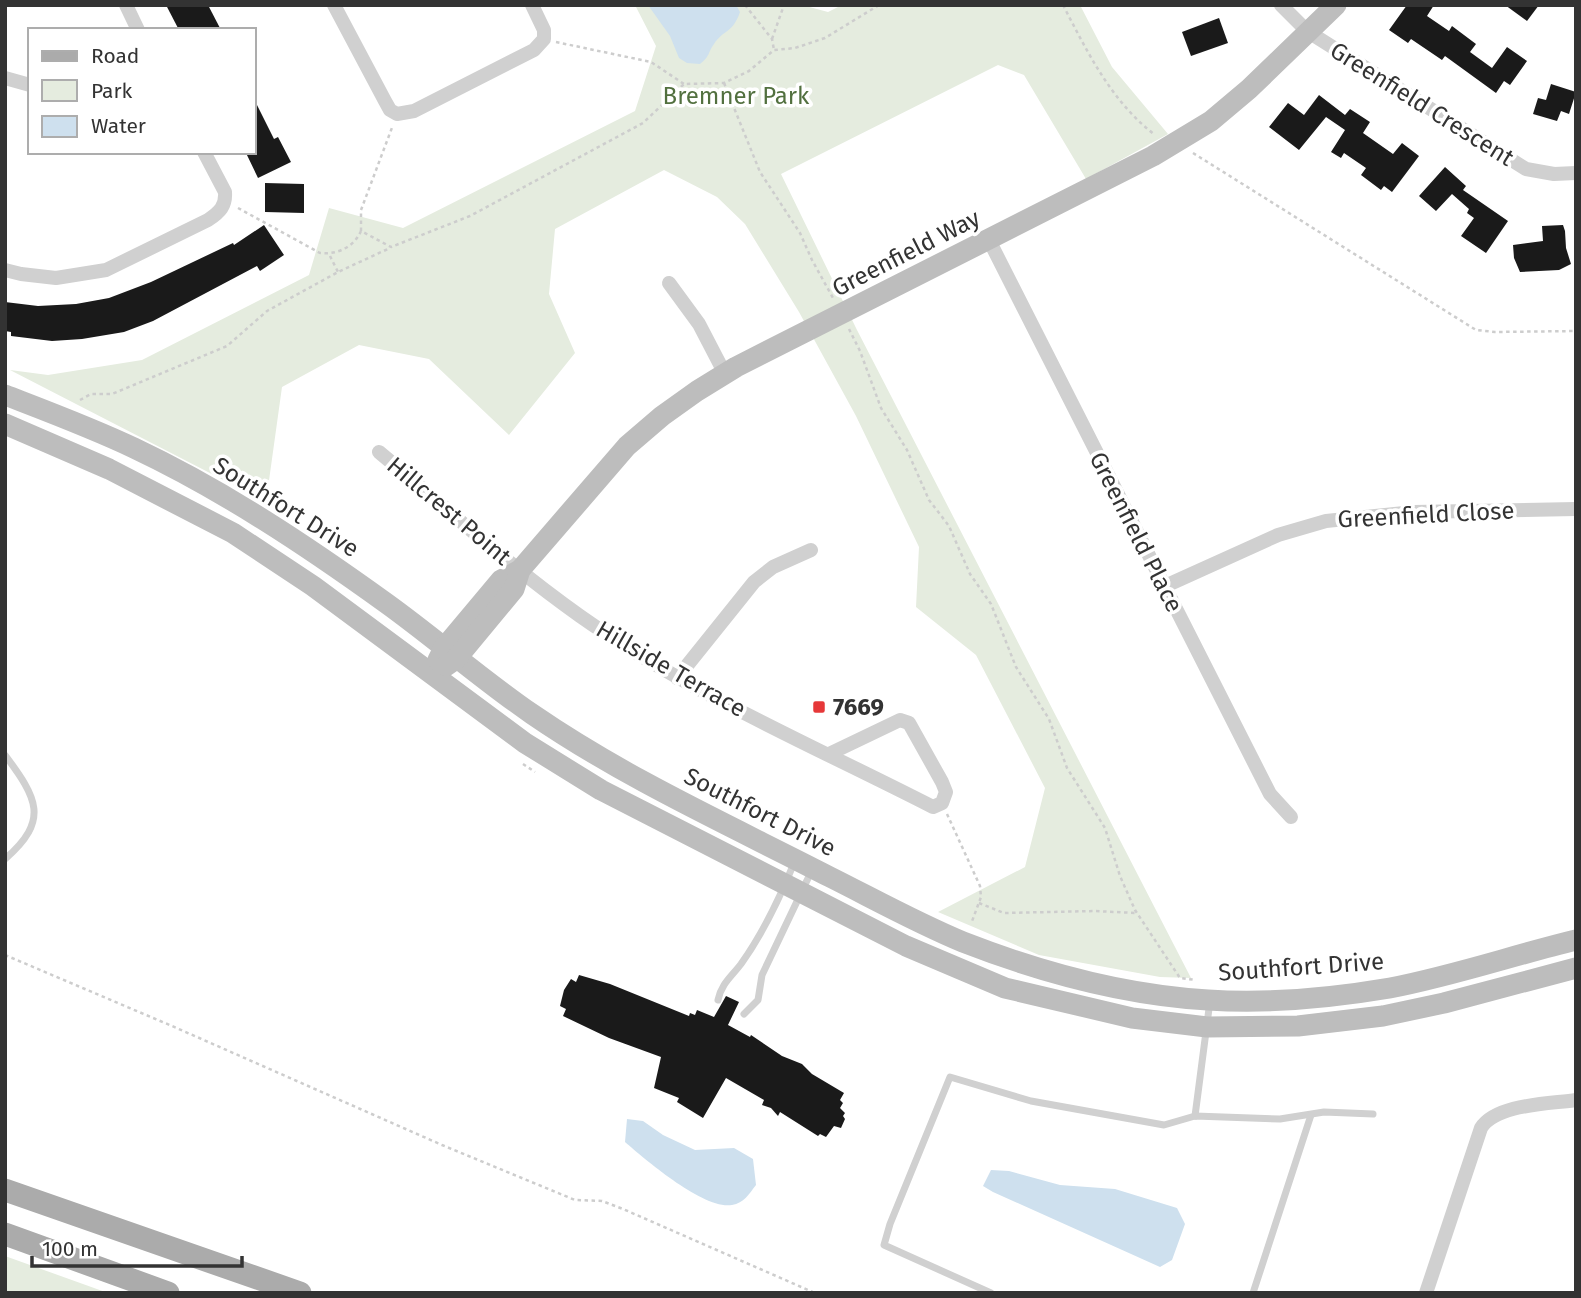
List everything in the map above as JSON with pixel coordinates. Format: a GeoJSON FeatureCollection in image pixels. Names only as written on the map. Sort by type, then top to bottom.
{"type":"FeatureCollection","features":[{"type":"Feature","properties":{"kind":"main road","name":"Greenfield Way"},"geometry":{"type":"LineString","coordinates":[[432,674],[450,654],[501,580],[520,570],[627,446],[662,416],[725,374],[1153,156],[1211,121],[1249,89],[1336,5]]}},
{"type":"Feature","properties":{"kind":"main road","name":"Southfort Drive"},"geometry":{"type":"LineString","coordinates":[[5,395],[78,423],[137,450],[244,508],[377,597],[534,715],[657,789],[916,921],[1017,961],[1090,982],[1138,991],[1210,1000],[1296,999],[1392,987],[1576,940]]}},
{"type":"Feature","properties":{"kind":"main road","name":"Southfort Drive"},"geometry":{"type":"LineString","coordinates":[[5,424],[109,469],[233,533],[313,586],[525,743],[601,790],[906,946],[1005,988],[1132,1018],[1208,1027],[1298,1026],[1384,1016],[1576,968]]}},
{"type":"Feature","properties":{"kind":"main road"},"geometry":{"type":"LineString","coordinates":[[5,1190],[300,1293]]}},
{"type":"Feature","properties":{"kind":"main road"},"geometry":{"type":"LineString","coordinates":[[5,1234],[169,1293]]}},
{"type":"Feature","properties":{"kind":"street"},"geometry":{"type":"LineString","coordinates":[[126,5],[137,28]]}},
{"type":"Feature","properties":{"kind":"street"},"geometry":{"type":"LineString","coordinates":[[334,5],[384,101],[390,110],[397,114],[414,111],[534,50],[544,39],[544,30],[531,5]]}},
{"type":"Feature","properties":{"kind":"street","name":"Greenfield Crescent"},"geometry":{"type":"LineString","coordinates":[[1281,5],[1307,31],[1526,169],[1554,174],[1576,173]]}},
{"type":"Feature","properties":{"kind":"street"},"geometry":{"type":"LineString","coordinates":[[5,78],[28,84]]}},
{"type":"Feature","properties":{"kind":"street"},"geometry":{"type":"LineString","coordinates":[[5,270],[57,278],[106,270],[208,220],[222,209],[225,192],[205,154]]}},
{"type":"Feature","properties":{"kind":"street","name":"Greenfield Place"},"geometry":{"type":"LineString","coordinates":[[989,240],[1269,794],[1292,817]]}},
{"type":"Feature","properties":{"kind":"street"},"geometry":{"type":"LineString","coordinates":[[669,283],[699,324],[725,374]]}},
{"type":"Feature","properties":{"kind":"street","name":"Hillcrest Point"},"geometry":{"type":"LineString","coordinates":[[379,452],[520,570]]}},
{"type":"Feature","properties":{"kind":"street","name":"Greenfield Close"},"geometry":{"type":"LineString","coordinates":[[1163,587],[1278,535],[1326,521],[1414,512],[1576,509]]}},
{"type":"Feature","properties":{"kind":"street"},"geometry":{"type":"LineString","coordinates":[[677,678],[754,582],[774,567],[811,550]]}},
{"type":"Feature","properties":{"kind":"street","name":"Hillside Terrace"},"geometry":{"type":"LineString","coordinates":[[520,570],[580,616],[696,689],[933,807],[942,803]]}},
{"type":"Feature","properties":{"kind":"street"},"geometry":{"type":"LineString","coordinates":[[829,754],[900,720],[909,723],[942,782],[946,792],[942,803]]}},
{"type":"Feature","properties":{"kind":"street"},"geometry":{"type":"LineString","coordinates":[[1426,1293],[1481,1128],[1486,1121],[1503,1111],[1576,1100]]}},
{"type":"Feature","properties":{"kind":"lane"},"geometry":{"type":"LineString","coordinates":[[5,755],[27,787],[34,806],[34,820],[26,839],[5,859]]}},
{"type":"Feature","properties":{"kind":"lane"},"geometry":{"type":"LineString","coordinates":[[744,1014],[758,1000],[762,975],[804,864]]}},
{"type":"Feature","properties":{"kind":"lane"},"geometry":{"type":"LineString","coordinates":[[718,1000],[723,986],[793,890],[804,864]]}},
{"type":"Feature","properties":{"kind":"lane"},"geometry":{"type":"LineString","coordinates":[[1195,1116],[1210,1000]]}},
{"type":"Feature","properties":{"kind":"lane"},"geometry":{"type":"LineString","coordinates":[[991,1293],[884,1245],[950,1077],[1031,1101],[1164,1125],[1195,1116],[1280,1119],[1324,1112],[1373,1114]]}},
{"type":"Feature","properties":{"kind":"lane"},"geometry":{"type":"LineString","coordinates":[[1253,1293],[1311,1115]]}},
{"type":"Feature","properties":{"kind":"path"},"geometry":{"type":"LineString","coordinates":[[746,5],[772,39],[774,50]]}},
{"type":"Feature","properties":{"kind":"path"},"geometry":{"type":"LineString","coordinates":[[772,39],[784,5]]}},
{"type":"Feature","properties":{"kind":"path"},"geometry":{"type":"LineString","coordinates":[[544,39],[651,62],[684,84],[724,83],[749,71],[774,50],[795,48],[825,38],[879,5]]}},
{"type":"Feature","properties":{"kind":"path"},"geometry":{"type":"LineString","coordinates":[[1063,5],[1096,67],[1114,94],[1146,128],[1201,158],[1476,330],[1576,331]]}},
{"type":"Feature","properties":{"kind":"path"},"geometry":{"type":"LineString","coordinates":[[724,83],[761,172],[800,233],[811,260],[860,351],[881,408],[907,450],[929,500],[953,534],[970,573],[991,604],[1016,667],[1049,719],[1067,768],[1105,828],[1120,876],[1137,913],[1181,978]]}},
{"type":"Feature","properties":{"kind":"path"},"geometry":{"type":"LineString","coordinates":[[80,400],[91,394],[112,394],[227,346],[267,312],[338,272],[391,247],[470,216],[643,123],[684,84]]}},
{"type":"Feature","properties":{"kind":"path"},"geometry":{"type":"LineString","coordinates":[[225,203],[250,212],[310,249],[330,255],[353,243],[361,231],[362,210],[397,114]]}},
{"type":"Feature","properties":{"kind":"path"},"geometry":{"type":"LineString","coordinates":[[361,231],[391,247]]}},
{"type":"Feature","properties":{"kind":"path"},"geometry":{"type":"LineString","coordinates":[[330,255],[338,272]]}},
{"type":"Feature","properties":{"kind":"path"},"geometry":{"type":"LineString","coordinates":[[942,803],[978,878],[982,893],[971,924]]}},
{"type":"Feature","properties":{"kind":"path"},"geometry":{"type":"LineString","coordinates":[[979,903],[1004,913],[1137,913]]}},
{"type":"Feature","properties":{"kind":"path"},"geometry":{"type":"LineString","coordinates":[[5,955],[454,1150],[575,1200],[602,1201],[623,1209],[815,1293]]}},
{"type":"Feature","properties":{"kind":"green space","name":"Bremner Park"},"geometry":{"type":"Polygon","coordinates":[[[635,5],[802,5],[828,12],[842,5],[1080,5],[1112,67],[1168,134],[1086,179],[1024,75],[998,65],[781,174],[857,330],[1191,978],[1160,977],[1039,955],[938,912],[1025,867],[1045,788],[976,655],[916,607],[919,547],[856,416],[799,312],[745,224],[717,197],[664,170],[555,229],[549,294],[575,353],[509,435],[429,359],[359,345],[282,387],[266,502],[10,370],[48,375],[142,360],[309,275],[329,208],[403,228],[635,111],[656,46],[635,5]]]}},
{"type":"Feature","properties":{"kind":"green space"},"geometry":{"type":"Polygon","coordinates":[[[5,1256],[108,1293],[5,1293],[5,1256]]]}},
{"type":"Feature","properties":{"kind":"water"},"geometry":{"type":"Polygon","coordinates":[[[648,5],[736,5],[740,12],[731,28],[717,39],[700,64],[687,63],[679,58],[670,36],[648,5]]]}},
{"type":"Feature","properties":{"kind":"water"},"geometry":{"type":"Polygon","coordinates":[[[627,1119],[643,1121],[663,1135],[695,1150],[734,1148],[753,1159],[756,1185],[746,1198],[736,1204],[720,1204],[706,1200],[676,1182],[625,1142],[627,1119]]]}},
{"type":"Feature","properties":{"kind":"water"},"geometry":{"type":"Polygon","coordinates":[[[991,1170],[1009,1171],[1060,1185],[1115,1189],[1177,1208],[1185,1224],[1172,1260],[1160,1267],[993,1192],[983,1186],[991,1170]]]}},
{"type":"Feature","properties":{"kind":"building"},"geometry":{"type":"Polygon","coordinates":[[[166,5],[208,5],[220,28],[178,28],[166,5]]]}},
{"type":"Feature","properties":{"kind":"building"},"geometry":{"type":"Polygon","coordinates":[[[1407,5],[1434,5],[1427,16],[1449,31],[1452,26],[1476,44],[1470,52],[1492,68],[1507,47],[1527,61],[1510,85],[1504,81],[1496,93],[1445,56],[1442,60],[1411,39],[1408,43],[1389,30],[1407,5]]]}},
{"type":"Feature","properties":{"kind":"building"},"geometry":{"type":"Polygon","coordinates":[[[1505,5],[1539,5],[1527,21],[1505,5]]]}},
{"type":"Feature","properties":{"kind":"building"},"geometry":{"type":"Polygon","coordinates":[[[1219,18],[1228,43],[1191,56],[1182,32],[1219,18]]]}},
{"type":"Feature","properties":{"kind":"building"},"geometry":{"type":"Polygon","coordinates":[[[1551,84],[1576,92],[1569,114],[1561,111],[1557,121],[1533,114],[1538,98],[1546,100],[1551,84]]]}},
{"type":"Feature","properties":{"kind":"building"},"geometry":{"type":"Polygon","coordinates":[[[1319,95],[1345,115],[1350,109],[1370,122],[1363,133],[1393,154],[1402,143],[1419,156],[1392,192],[1384,186],[1381,190],[1361,175],[1366,168],[1344,153],[1341,158],[1331,152],[1345,130],[1326,117],[1299,150],[1269,127],[1288,103],[1304,115],[1319,95]]]}},
{"type":"Feature","properties":{"kind":"building"},"geometry":{"type":"Polygon","coordinates":[[[256,103],[274,139],[278,137],[291,162],[258,178],[246,154],[256,154],[256,103]]]}},
{"type":"Feature","properties":{"kind":"building"},"geometry":{"type":"Polygon","coordinates":[[[1445,167],[1466,186],[1463,190],[1508,221],[1486,253],[1461,236],[1474,218],[1467,213],[1469,209],[1452,194],[1436,211],[1419,196],[1445,167]]]}},
{"type":"Feature","properties":{"kind":"building"},"geometry":{"type":"Polygon","coordinates":[[[265,183],[304,184],[304,213],[265,212],[265,183]]]}},
{"type":"Feature","properties":{"kind":"building"},"geometry":{"type":"Polygon","coordinates":[[[264,225],[284,255],[260,271],[257,266],[153,321],[124,332],[82,339],[52,341],[11,336],[11,332],[5,331],[5,302],[38,306],[76,304],[109,298],[151,282],[233,243],[234,245],[264,225]]]}},
{"type":"Feature","properties":{"kind":"building"},"geometry":{"type":"Polygon","coordinates":[[[1563,225],[1571,264],[1559,270],[1520,272],[1514,258],[1513,245],[1543,241],[1542,226],[1563,225]]]}},
{"type":"Feature","properties":{"kind":"building"},"geometry":{"type":"Polygon","coordinates":[[[579,975],[610,984],[689,1016],[690,1013],[695,1015],[697,1010],[714,1017],[726,996],[739,1002],[728,1025],[750,1037],[751,1035],[782,1056],[802,1064],[812,1074],[844,1093],[840,1100],[843,1103],[840,1108],[845,1113],[841,1128],[834,1126],[826,1137],[820,1134],[818,1136],[780,1112],[778,1116],[771,1108],[762,1105],[764,1100],[726,1078],[703,1118],[677,1102],[679,1098],[654,1088],[661,1057],[609,1038],[563,1016],[566,1009],[560,1006],[564,990],[571,979],[576,982],[579,975]]]}},
{"type":"Feature","properties":{"kind":"place","name":"7669"},"geometry":{"type":"Point","coordinates":[819,707]}}]}
